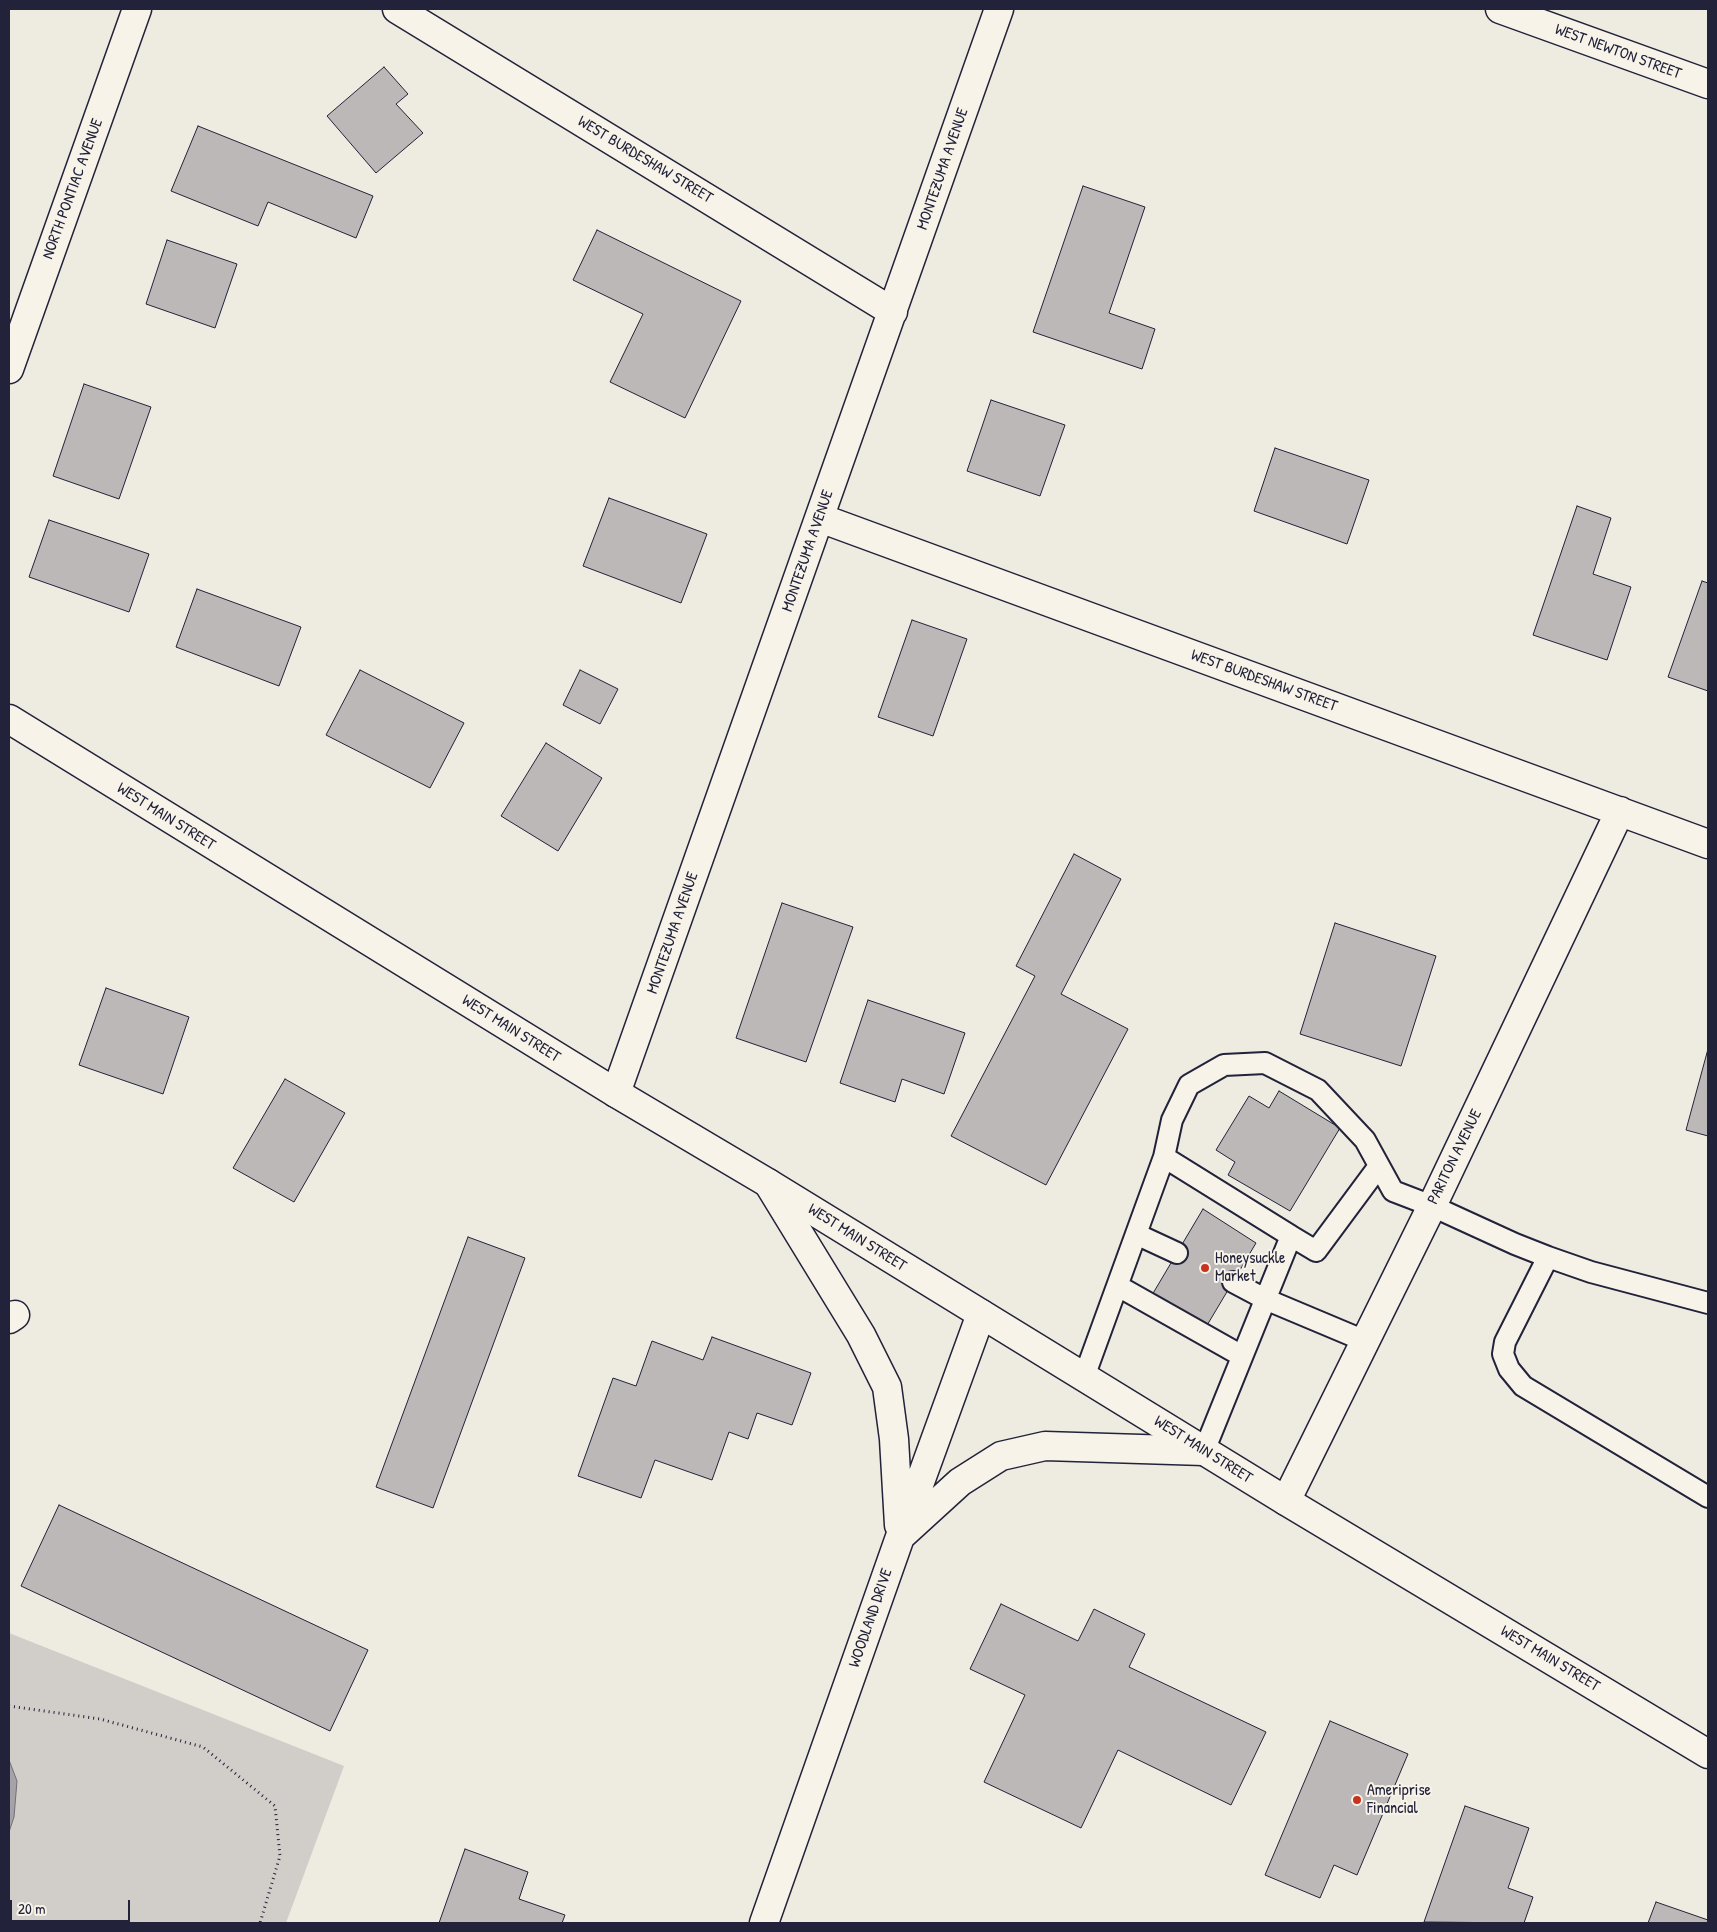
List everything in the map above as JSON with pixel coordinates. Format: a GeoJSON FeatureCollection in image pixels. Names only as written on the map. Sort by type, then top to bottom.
{"type":"FeatureCollection","features":[{"type":"Feature","properties":{"kind":"street","name":"NORTH PONTIAC AVENUE"},"geometry":{"type":"LineString","coordinates":[[9,369],[137,9]]}},
{"type":"Feature","properties":{"kind":"street","name":"WEST BURDESHAW STREET"},"geometry":{"type":"LineString","coordinates":[[397,9],[893,312]]}},
{"type":"Feature","properties":{"kind":"street","name":"MONTEZUMA AVENUE"},"geometry":{"type":"LineString","coordinates":[[616,1093],[999,9]]}},
{"type":"Feature","properties":{"kind":"street","name":"WEST NEWTON STREET"},"geometry":{"type":"LineString","coordinates":[[1500,9],[1708,84]]}},
{"type":"Feature","properties":{"kind":"street","name":"WEST BURDESHAW STREET"},"geometry":{"type":"LineString","coordinates":[[820,518],[1708,844]]}},
{"type":"Feature","properties":{"kind":"street","name":"WEST MAIN STREET"},"geometry":{"type":"LineString","coordinates":[[9,719],[616,1093],[768,1183],[1286,1501],[1708,1754]]}},
{"type":"Feature","properties":{"kind":"street","name":"PARITON AVENUE"},"geometry":{"type":"LineString","coordinates":[[1286,1501],[1432,1206],[1620,811]]}},
{"type":"Feature","properties":{"kind":"street"},"geometry":{"type":"LineString","coordinates":[[768,1183],[861,1335],[887,1387],[894,1439],[900,1537]]}},
{"type":"Feature","properties":{"kind":"street","name":"WOODLAND DRIVE"},"geometry":{"type":"LineString","coordinates":[[764,1923],[981,1314]]}},
{"type":"Feature","properties":{"kind":"street"},"geometry":{"type":"LineString","coordinates":[[900,1537],[960,1482],[1001,1456],[1045,1446],[1204,1451]]}},
{"type":"Feature","properties":{"kind":"lane"},"geometry":{"type":"LineString","coordinates":[[1084,1377],[1164,1158],[1172,1120],[1189,1085],[1224,1065],[1265,1063],[1318,1090],[1365,1140],[1393,1191],[1548,1257],[1591,1272],[1708,1303]]}},
{"type":"Feature","properties":{"kind":"lane"},"geometry":{"type":"LineString","coordinates":[[1164,1158],[1316,1251],[1379,1166]]}},
{"type":"Feature","properties":{"kind":"lane"},"geometry":{"type":"LineString","coordinates":[[1136,1234],[1177,1253]]}},
{"type":"Feature","properties":{"kind":"lane"},"geometry":{"type":"LineString","coordinates":[[1204,1451],[1290,1236]]}},
{"type":"Feature","properties":{"kind":"lane"},"geometry":{"type":"LineString","coordinates":[[1548,1257],[1505,1342],[1504,1354],[1509,1369],[1523,1386],[1708,1497]]}},
{"type":"Feature","properties":{"kind":"lane"},"geometry":{"type":"LineString","coordinates":[[1233,1282],[1265,1299],[1365,1341]]}},
{"type":"Feature","properties":{"kind":"lane"},"geometry":{"type":"LineString","coordinates":[[1118,1286],[1242,1356]]}},
{"type":"Feature","properties":{"kind":"path"},"geometry":{"type":"LineString","coordinates":[[9,1706],[100,1719],[203,1746],[275,1806],[280,1856],[260,1923]]}},
{"type":"Feature","properties":{"kind":"shaded area"},"geometry":{"type":"Polygon","coordinates":[[[9,1633],[344,1766],[286,1923],[9,1923],[9,1633]]]}},
{"type":"Feature","properties":{"kind":"shaded area"},"geometry":{"type":"Polygon","coordinates":[[[9,1760],[17,1781],[14,1817],[9,1832],[9,1760]]]}},
{"type":"Feature","properties":{"kind":"building"},"geometry":{"type":"Polygon","coordinates":[[[384,67],[408,94],[396,104],[423,133],[376,173],[327,116],[384,67]]]}},
{"type":"Feature","properties":{"kind":"building"},"geometry":{"type":"Polygon","coordinates":[[[198,126],[373,196],[356,238],[268,202],[258,226],[171,191],[198,126]]]}},
{"type":"Feature","properties":{"kind":"building"},"geometry":{"type":"Polygon","coordinates":[[[1083,186],[1145,207],[1109,313],[1155,329],[1142,369],[1033,332],[1083,186]]]}},
{"type":"Feature","properties":{"kind":"building"},"geometry":{"type":"Polygon","coordinates":[[[597,230],[741,301],[685,418],[610,382],[643,314],[573,280],[597,230]]]}},
{"type":"Feature","properties":{"kind":"building"},"geometry":{"type":"Polygon","coordinates":[[[167,240],[237,264],[215,328],[146,304],[167,240]]]}},
{"type":"Feature","properties":{"kind":"building"},"geometry":{"type":"Polygon","coordinates":[[[84,384],[151,407],[119,499],[53,476],[84,384]]]}},
{"type":"Feature","properties":{"kind":"building"},"geometry":{"type":"Polygon","coordinates":[[[991,400],[1065,425],[1040,496],[967,471],[991,400]]]}},
{"type":"Feature","properties":{"kind":"building"},"geometry":{"type":"Polygon","coordinates":[[[1275,448],[1369,480],[1347,544],[1254,511],[1275,448]]]}},
{"type":"Feature","properties":{"kind":"building"},"geometry":{"type":"Polygon","coordinates":[[[609,498],[707,534],[681,603],[583,566],[609,498]]]}},
{"type":"Feature","properties":{"kind":"building"},"geometry":{"type":"Polygon","coordinates":[[[1577,506],[1611,518],[1593,574],[1631,587],[1607,660],[1533,635],[1577,506]]]}},
{"type":"Feature","properties":{"kind":"building"},"geometry":{"type":"Polygon","coordinates":[[[49,520],[149,554],[129,612],[29,577],[49,520]]]}},
{"type":"Feature","properties":{"kind":"building"},"geometry":{"type":"Polygon","coordinates":[[[1702,581],[1708,583],[1708,691],[1668,677],[1702,581]]]}},
{"type":"Feature","properties":{"kind":"building"},"geometry":{"type":"Polygon","coordinates":[[[197,589],[301,627],[279,686],[176,647],[197,589]]]}},
{"type":"Feature","properties":{"kind":"building"},"geometry":{"type":"Polygon","coordinates":[[[912,620],[967,639],[933,736],[878,717],[912,620]]]}},
{"type":"Feature","properties":{"kind":"building"},"geometry":{"type":"Polygon","coordinates":[[[360,670],[464,723],[430,788],[326,735],[360,670]]]}},
{"type":"Feature","properties":{"kind":"building"},"geometry":{"type":"Polygon","coordinates":[[[580,670],[618,689],[600,724],[563,705],[580,670]]]}},
{"type":"Feature","properties":{"kind":"building"},"geometry":{"type":"Polygon","coordinates":[[[546,743],[602,778],[558,851],[501,816],[546,743]]]}},
{"type":"Feature","properties":{"kind":"building"},"geometry":{"type":"Polygon","coordinates":[[[1074,854],[1121,879],[1061,994],[1128,1029],[1046,1185],[951,1136],[1035,976],[1016,966],[1074,854]]]}},
{"type":"Feature","properties":{"kind":"building"},"geometry":{"type":"Polygon","coordinates":[[[782,903],[853,927],[806,1062],[736,1038],[782,903]]]}},
{"type":"Feature","properties":{"kind":"building"},"geometry":{"type":"Polygon","coordinates":[[[1335,923],[1436,956],[1401,1066],[1300,1034],[1335,923]]]}},
{"type":"Feature","properties":{"kind":"building"},"geometry":{"type":"Polygon","coordinates":[[[106,988],[189,1017],[163,1094],[79,1065],[106,988]]]}},
{"type":"Feature","properties":{"kind":"building"},"geometry":{"type":"Polygon","coordinates":[[[868,1000],[965,1033],[944,1094],[902,1079],[895,1102],[840,1083],[868,1000]]]}},
{"type":"Feature","properties":{"kind":"building"},"geometry":{"type":"Polygon","coordinates":[[[1708,1049],[1708,1136],[1686,1130],[1708,1049]]]}},
{"type":"Feature","properties":{"kind":"building"},"geometry":{"type":"Polygon","coordinates":[[[285,1079],[345,1113],[294,1202],[233,1168],[285,1079]]]}},
{"type":"Feature","properties":{"kind":"building"},"geometry":{"type":"Polygon","coordinates":[[[1279,1091],[1340,1128],[1290,1211],[1228,1175],[1235,1162],[1216,1150],[1249,1096],[1269,1108],[1279,1091]]]}},
{"type":"Feature","properties":{"kind":"building","name":"Honeysuckle Market"},"geometry":{"type":"Polygon","coordinates":[[[1203,1209],[1256,1243],[1206,1327],[1152,1295],[1203,1209]]]}},
{"type":"Feature","properties":{"kind":"building"},"geometry":{"type":"Polygon","coordinates":[[[468,1237],[525,1258],[433,1508],[376,1487],[468,1237]]]}},
{"type":"Feature","properties":{"kind":"building"},"geometry":{"type":"Polygon","coordinates":[[[712,1337],[811,1373],[792,1425],[757,1413],[748,1439],[729,1432],[712,1480],[655,1460],[641,1498],[578,1476],[613,1378],[636,1386],[652,1341],[703,1360],[712,1337]]]}},
{"type":"Feature","properties":{"kind":"building"},"geometry":{"type":"Polygon","coordinates":[[[59,1505],[368,1650],[330,1731],[21,1586],[59,1505]]]}},
{"type":"Feature","properties":{"kind":"building"},"geometry":{"type":"Polygon","coordinates":[[[1001,1604],[1078,1641],[1094,1609],[1145,1634],[1129,1667],[1266,1732],[1231,1805],[1118,1750],[1081,1828],[984,1782],[1025,1695],[970,1669],[1001,1604]]]}},
{"type":"Feature","properties":{"kind":"building"},"geometry":{"type":"Polygon","coordinates":[[[1330,1721],[1408,1754],[1357,1875],[1334,1865],[1320,1898],[1265,1875],[1330,1721]]]}},
{"type":"Feature","properties":{"kind":"building"},"geometry":{"type":"Polygon","coordinates":[[[1465,1806],[1529,1828],[1508,1888],[1533,1897],[1524,1923],[1424,1922],[1465,1806]]]}},
{"type":"Feature","properties":{"kind":"building"},"geometry":{"type":"Polygon","coordinates":[[[465,1849],[528,1872],[519,1899],[565,1915],[562,1923],[439,1923],[465,1849]]]}},
{"type":"Feature","properties":{"kind":"building"},"geometry":{"type":"Polygon","coordinates":[[[1656,1902],[1708,1920],[1708,1923],[1648,1923],[1656,1902]]]}},
{"type":"Feature","properties":{"kind":"place","name":"Honeysuckle Market"},"geometry":{"type":"Point","coordinates":[1205,1268]}},
{"type":"Feature","properties":{"kind":"place","name":"Ameriprise Financial"},"geometry":{"type":"Point","coordinates":[1357,1800]}}]}
